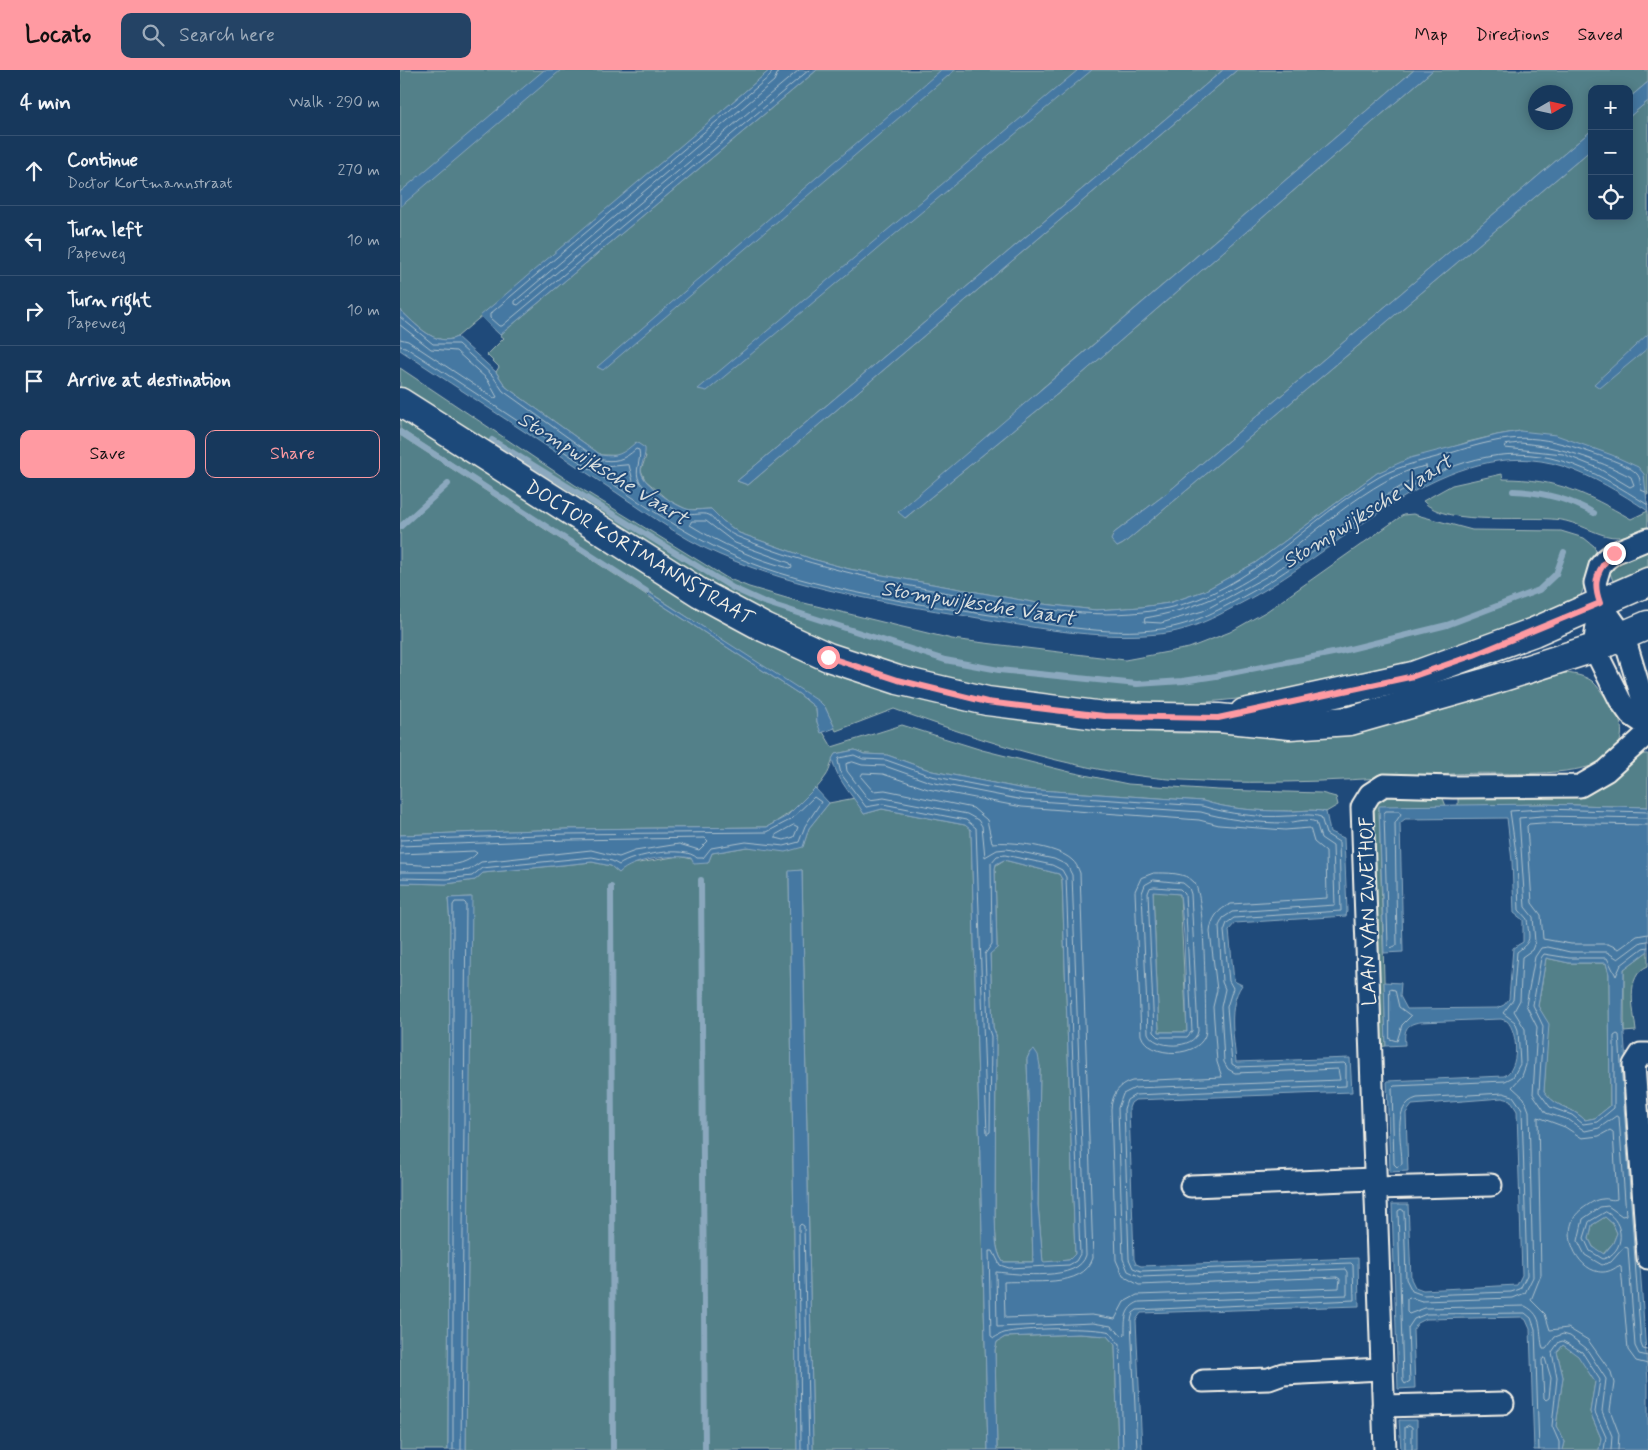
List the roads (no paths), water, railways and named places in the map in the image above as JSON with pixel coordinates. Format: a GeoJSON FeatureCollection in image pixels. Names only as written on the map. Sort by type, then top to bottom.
{"type":"FeatureCollection","features":[{"type":"Feature","properties":{"kind":"main road","name":"DOCTOR KORTMANNSTRAAT"},"geometry":{"type":"LineString","coordinates":[[400,402],[700,594],[765,628],[828,657],[898,680],[987,702],[1104,716],[1218,718],[1290,725],[1350,721],[1484,683],[1594,648],[1624,637],[1648,625]]}},
{"type":"Feature","properties":{"kind":"main road","name":"DOCTOR KORTMANNSTRAAT"},"geometry":{"type":"LineString","coordinates":[[1218,718],[1414,676],[1474,655],[1648,582]]}},
{"type":"Feature","properties":{"kind":"street"},"geometry":{"type":"LineString","coordinates":[[1648,539],[1614,553],[1600,566],[1595,583],[1600,603],[1624,637],[1648,717]]}},
{"type":"Feature","properties":{"kind":"street"},"geometry":{"type":"LineString","coordinates":[[1600,603],[1594,648],[1620,700],[1630,714],[1648,726]]}},
{"type":"Feature","properties":{"kind":"street","name":"LAAN VAN ZWETHOF"},"geometry":{"type":"LineString","coordinates":[[1385,1450],[1362,807],[1370,794],[1384,785],[1453,787],[1580,786],[1606,771],[1648,733]]}},
{"type":"Feature","properties":{"kind":"street"},"geometry":{"type":"LineString","coordinates":[[1648,1054],[1641,1054],[1634,1065],[1648,1258]]}},
{"type":"Feature","properties":{"kind":"street"},"geometry":{"type":"LineString","coordinates":[[1191,1186],[1491,1185]]}},
{"type":"Feature","properties":{"kind":"street"},"geometry":{"type":"LineString","coordinates":[[1203,1381],[1269,1379],[1283,1374],[1381,1369]]}},
{"type":"Feature","properties":{"kind":"street"},"geometry":{"type":"LineString","coordinates":[[1383,1406],[1502,1403]]}},
{"type":"Feature","properties":{"kind":"water"},"geometry":{"type":"Polygon","coordinates":[[[544,70],[561,70],[400,207],[400,192],[544,70]]]}},
{"type":"Feature","properties":{"kind":"water"},"geometry":{"type":"Polygon","coordinates":[[[770,70],[817,70],[500,335],[480,316],[770,70]]]}},
{"type":"Feature","properties":{"kind":"water"},"geometry":{"type":"Polygon","coordinates":[[[941,70],[955,70],[603,370],[597,367],[941,70]]]}},
{"type":"Feature","properties":{"kind":"water"},"geometry":{"type":"Polygon","coordinates":[[[1078,70],[1092,70],[707,391],[698,389],[1078,70]]]}},
{"type":"Feature","properties":{"kind":"water"},"geometry":{"type":"Polygon","coordinates":[[[1223,70],[1237,70],[748,485],[737,481],[1223,70]]]}},
{"type":"Feature","properties":{"kind":"water"},"geometry":{"type":"Polygon","coordinates":[[[1414,70],[1433,70],[1082,374],[905,518],[898,512],[1414,70]]]}},
{"type":"Feature","properties":{"kind":"water"},"geometry":{"type":"Polygon","coordinates":[[[1648,82],[1648,101],[1633,114],[1633,95],[1648,82]]]}},
{"type":"Feature","properties":{"kind":"water"},"geometry":{"type":"Polygon","coordinates":[[[1588,133],[1588,152],[1123,544],[1117,547],[1111,540],[1114,533],[1167,493],[1588,133]]]}},
{"type":"Feature","properties":{"kind":"water","name":"Stompwijksche Vaart"},"geometry":{"type":"Polygon","coordinates":[[[400,310],[419,328],[434,337],[449,340],[457,337],[496,372],[506,387],[601,455],[612,456],[620,454],[636,442],[645,448],[641,468],[643,476],[660,494],[682,507],[693,510],[711,509],[739,533],[812,559],[849,569],[1043,604],[1096,610],[1141,607],[1169,603],[1204,591],[1255,563],[1377,473],[1410,458],[1497,435],[1520,431],[1556,435],[1612,455],[1638,467],[1644,474],[1648,511],[1585,475],[1562,466],[1520,459],[1479,465],[1438,479],[1398,501],[1284,578],[1238,605],[1195,626],[1159,634],[1111,635],[1087,634],[1015,624],[873,600],[811,586],[750,567],[689,540],[400,350],[400,310]]]}},
{"type":"Feature","properties":{"kind":"water"},"geometry":{"type":"Polygon","coordinates":[[[1648,334],[1648,348],[1600,388],[1594,384],[1648,334]]]}},
{"type":"Feature","properties":{"kind":"water"},"geometry":{"type":"Polygon","coordinates":[[[639,586],[820,702],[825,707],[835,728],[821,733],[817,722],[816,708],[799,694],[656,601],[639,586]]]}},
{"type":"Feature","properties":{"kind":"water"},"geometry":{"type":"Polygon","coordinates":[[[855,750],[864,754],[887,755],[932,771],[1024,789],[1203,801],[1232,808],[1253,810],[1315,810],[1326,812],[1330,832],[1344,838],[1346,916],[1235,923],[1229,930],[1234,981],[1242,985],[1234,1003],[1234,1042],[1236,1062],[1350,1058],[1352,1092],[1135,1100],[1131,1103],[1129,1108],[1134,1259],[1136,1264],[1141,1266],[1358,1258],[1359,1306],[1141,1313],[1136,1320],[1142,1450],[1118,1450],[1115,1345],[1107,1336],[1079,1334],[1005,1337],[997,1342],[995,1350],[997,1450],[988,1450],[971,830],[965,825],[882,809],[864,814],[838,774],[832,759],[835,754],[855,750]],[[1004,860],[996,864],[995,869],[997,948],[990,954],[993,1027],[996,1035],[995,1215],[997,1246],[1003,1262],[1033,1262],[1027,1059],[1030,1052],[1034,1049],[1038,1055],[1040,1066],[1038,1205],[1043,1262],[1069,1260],[1075,1254],[1062,879],[1059,874],[1004,860]],[[1153,892],[1159,1032],[1187,1032],[1184,935],[1180,894],[1153,892]]]}},
{"type":"Feature","properties":{"kind":"water"},"geometry":{"type":"Polygon","coordinates":[[[815,788],[829,803],[809,828],[803,847],[785,852],[747,847],[712,853],[708,863],[694,864],[691,858],[664,857],[633,864],[619,873],[611,866],[592,862],[483,873],[475,880],[446,884],[400,883],[400,835],[567,829],[767,827],[787,816],[815,788]]]}},
{"type":"Feature","properties":{"kind":"water"},"geometry":{"type":"Polygon","coordinates":[[[1542,804],[1648,807],[1648,951],[1624,969],[1623,1020],[1648,1382],[1648,1450],[1599,1450],[1601,1438],[1590,1412],[1595,1382],[1578,1356],[1563,1345],[1557,1352],[1563,1377],[1556,1426],[1565,1442],[1563,1450],[1534,1450],[1530,1329],[1526,1320],[1522,1317],[1426,1319],[1418,1323],[1413,1330],[1415,1388],[1398,1389],[1392,1204],[1408,1204],[1411,1279],[1415,1287],[1423,1290],[1517,1285],[1522,1275],[1517,1111],[1510,1100],[1502,1098],[1412,1105],[1406,1113],[1408,1171],[1390,1172],[1387,1081],[1504,1076],[1513,1066],[1516,1050],[1511,1026],[1507,1021],[1501,1019],[1415,1023],[1406,1029],[1405,1045],[1386,1046],[1384,982],[1401,983],[1400,996],[1407,1009],[1497,1008],[1504,1005],[1509,999],[1513,948],[1523,942],[1523,920],[1514,913],[1512,861],[1507,818],[1405,819],[1400,823],[1403,952],[1384,953],[1379,806],[1542,804]],[[1546,958],[1538,1006],[1549,1024],[1544,1091],[1554,1101],[1585,1120],[1595,1118],[1610,1106],[1609,974],[1606,963],[1569,963],[1546,958]],[[1605,1217],[1592,1225],[1589,1239],[1593,1247],[1604,1254],[1613,1243],[1617,1233],[1613,1224],[1605,1217]]]}},
{"type":"Feature","properties":{"kind":"water"},"geometry":{"type":"Polygon","coordinates":[[[802,870],[813,1450],[797,1450],[789,871],[802,870]]]}},
{"type":"Feature","properties":{"kind":"water"},"geometry":{"type":"Polygon","coordinates":[[[472,897],[466,1450],[448,1450],[450,923],[448,898],[472,897]]]}},
{"type":"Feature","properties":{"kind":"water"},"geometry":{"type":"Polygon","coordinates":[[[1399,1420],[1417,1420],[1417,1450],[1401,1450],[1399,1420]]]}},
{"type":"Feature","properties":{"kind":"waterway"},"geometry":{"type":"LineString","coordinates":[[400,432],[646,591]]}},
{"type":"Feature","properties":{"kind":"waterway"},"geometry":{"type":"LineString","coordinates":[[492,440],[733,588],[764,602],[945,660],[999,670],[1137,684],[1183,681],[1216,676],[1338,652],[1447,625],[1539,590],[1556,574],[1564,552]]}},
{"type":"Feature","properties":{"kind":"waterway"},"geometry":{"type":"LineString","coordinates":[[400,527],[448,484]]}},
{"type":"Feature","properties":{"kind":"waterway"},"geometry":{"type":"LineString","coordinates":[[1513,491],[1555,497],[1575,503],[1594,513]]}},
{"type":"Feature","properties":{"kind":"waterway"},"geometry":{"type":"LineString","coordinates":[[701,880],[705,1450]]}},
{"type":"Feature","properties":{"kind":"waterway"},"geometry":{"type":"LineString","coordinates":[[611,887],[613,1450]]}}]}
